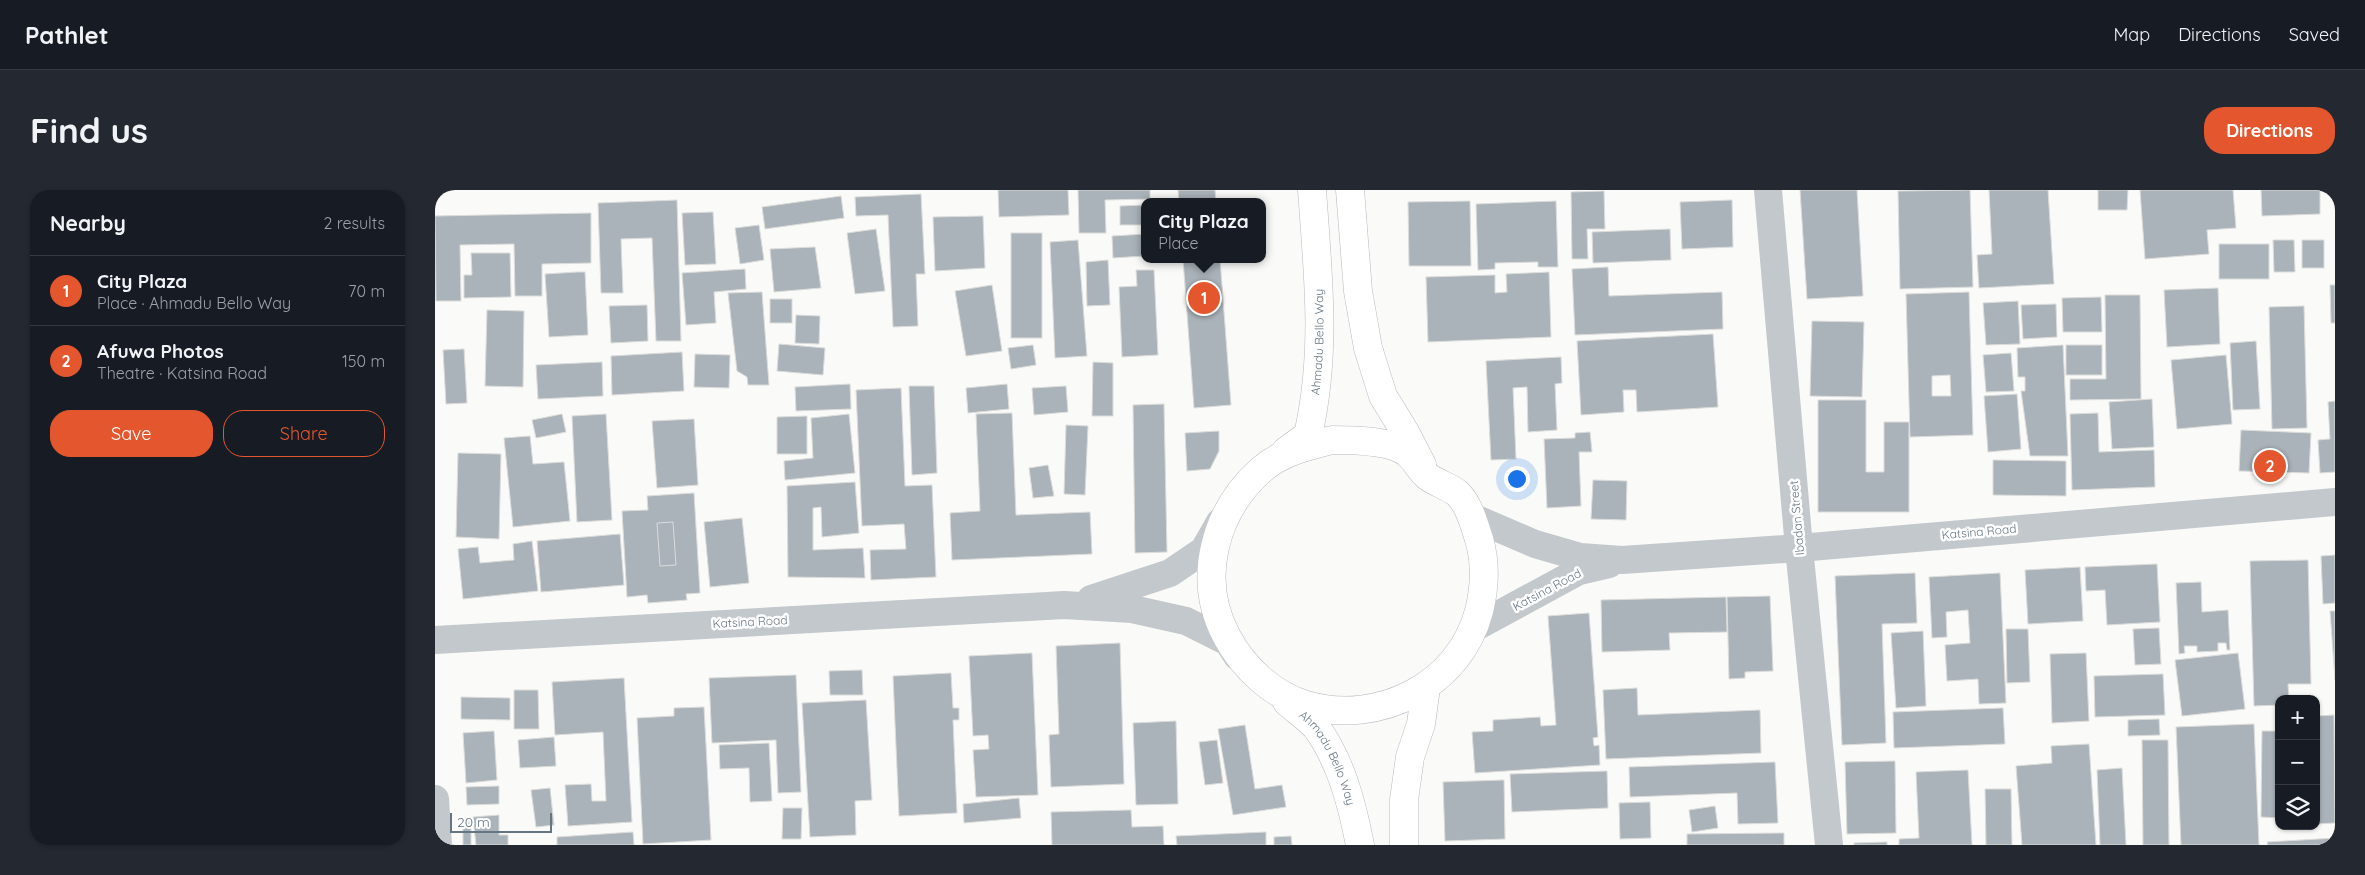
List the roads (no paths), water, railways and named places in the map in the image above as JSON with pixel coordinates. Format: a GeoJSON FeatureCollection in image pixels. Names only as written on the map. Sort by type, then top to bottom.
{"type":"FeatureCollection","features":[{"type":"Feature","properties":{"kind":"main road","name":"Ahmadu Bello Way"},"geometry":{"type":"LineString","coordinates":[[1262,469],[1308,436],[1317,396],[1320,326],[1312,190]]}},
{"type":"Feature","properties":{"kind":"main road"},"geometry":{"type":"LineString","coordinates":[[1350,190],[1358,290],[1368,348],[1383,396],[1405,432],[1427,476]]}},
{"type":"Feature","properties":{"kind":"main road"},"geometry":{"type":"LineString","coordinates":[[1332,440],[1370,441],[1407,452],[1427,476],[1458,494],[1472,517],[1483,553],[1484,591],[1474,628],[1455,661],[1426,687],[1389,706],[1347,711],[1306,705],[1269,686],[1237,656],[1218,621],[1211,582],[1215,542],[1229,506],[1262,469],[1295,450],[1332,440]]}},
{"type":"Feature","properties":{"kind":"main road","name":"Ahmadu Bello Way"},"geometry":{"type":"LineString","coordinates":[[1269,686],[1315,727],[1336,762],[1353,809],[1360,845]]}},
{"type":"Feature","properties":{"kind":"main road"},"geometry":{"type":"LineString","coordinates":[[1404,845],[1404,800],[1410,757],[1421,724],[1426,687]]}},
{"type":"Feature","properties":{"kind":"street","name":"Ibadan Street"},"geometry":{"type":"LineString","coordinates":[[1768,190],[1799,548],[1829,845]]}},
{"type":"Feature","properties":{"kind":"street","name":"Katsina Road"},"geometry":{"type":"LineString","coordinates":[[1472,517],[1535,544],[1580,557],[1622,560],[1799,548],[2335,502]]}},
{"type":"Feature","properties":{"kind":"street","name":"Katsina Road"},"geometry":{"type":"LineString","coordinates":[[1064,605],[1102,597],[1169,572],[1204,550],[1229,506]]}},
{"type":"Feature","properties":{"kind":"street","name":"Katsina Road"},"geometry":{"type":"LineString","coordinates":[[1474,628],[1579,571],[1622,560]]}},
{"type":"Feature","properties":{"kind":"street","name":"Katsina Road"},"geometry":{"type":"LineString","coordinates":[[435,640],[1064,605],[1132,609],[1186,621],[1228,642],[1237,656]]}},
{"type":"Feature","properties":{"kind":"street"},"geometry":{"type":"LineString","coordinates":[[435,800],[438,845]]}},
{"type":"Feature","properties":{"kind":"place","name":"City Plaza"},"geometry":{"type":"Point","coordinates":[1204,298]}},
{"type":"Feature","properties":{"kind":"place","name":"Afuwa Photos"},"geometry":{"type":"Point","coordinates":[2270,466]}}]}
